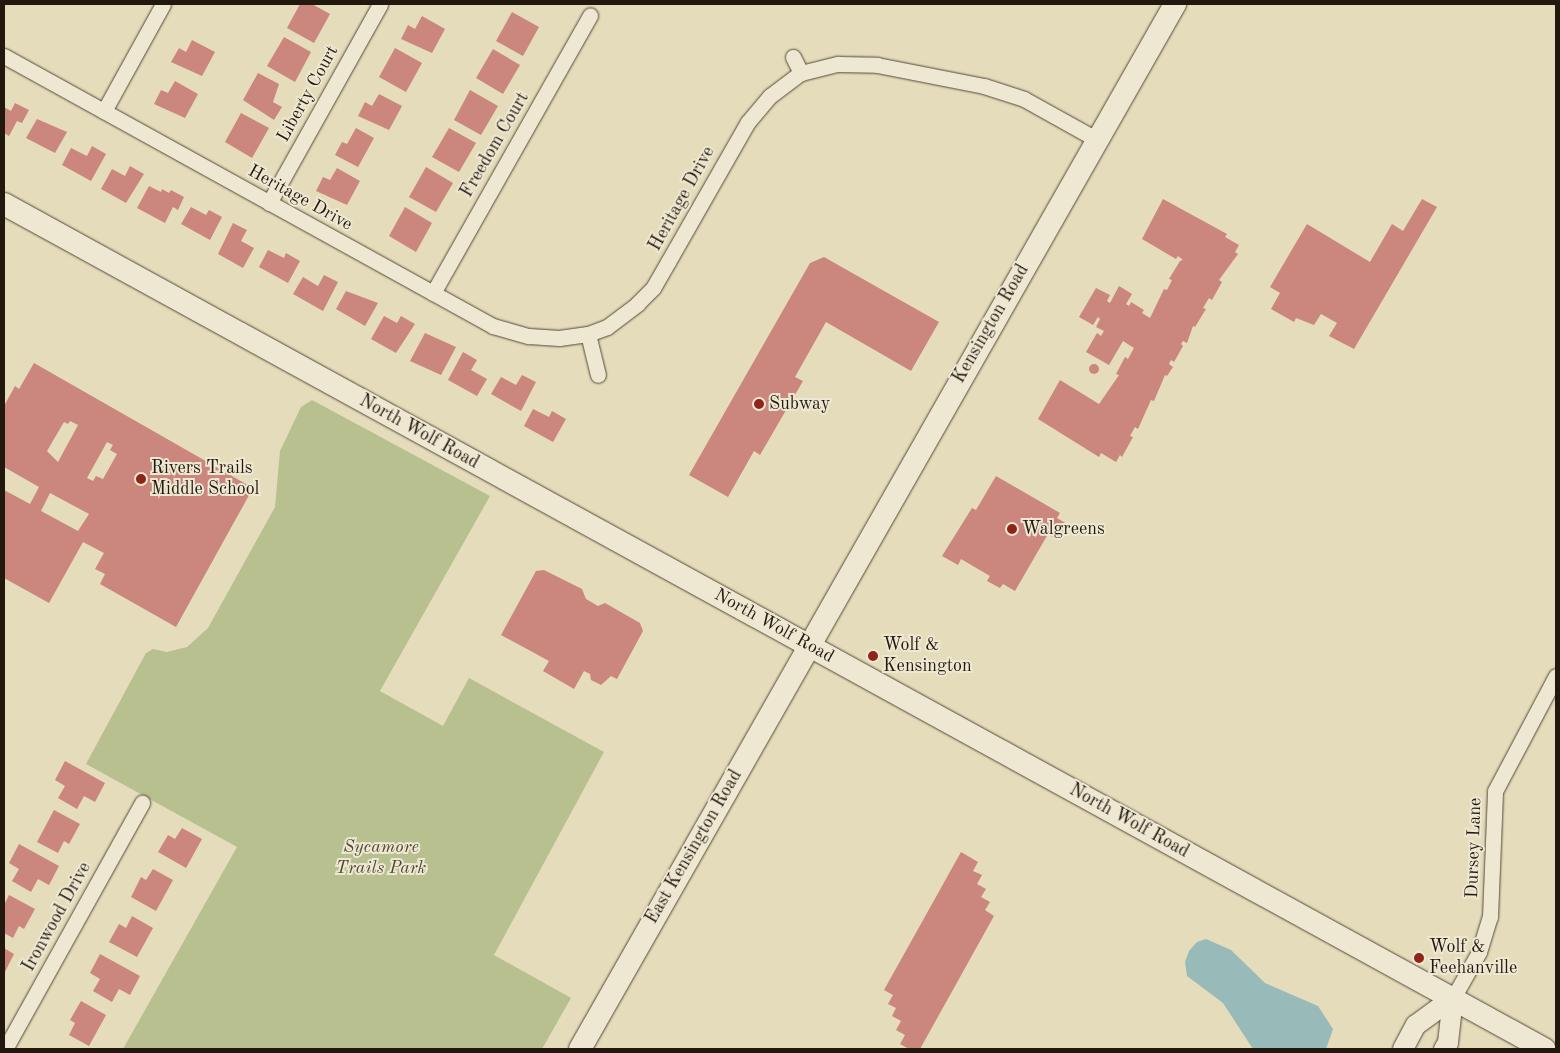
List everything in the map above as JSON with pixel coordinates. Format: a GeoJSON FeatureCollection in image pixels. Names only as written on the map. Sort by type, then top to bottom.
{"type":"FeatureCollection","features":[{"type":"Feature","properties":{"kind":"main road","name":"Kensington Road"},"geometry":{"type":"LineString","coordinates":[[808,645],[1175,4]]}},
{"type":"Feature","properties":{"kind":"main road","name":"North Wolf Road"},"geometry":{"type":"LineString","coordinates":[[4,204],[1544,1049]]}},
{"type":"Feature","properties":{"kind":"main road","name":"East Kensington Road"},"geometry":{"type":"LineString","coordinates":[[580,1049],[808,645]]}},
{"type":"Feature","properties":{"kind":"street"},"geometry":{"type":"LineString","coordinates":[[104,111],[163,4]]}},
{"type":"Feature","properties":{"kind":"street","name":"Liberty Court"},"geometry":{"type":"LineString","coordinates":[[269,203],[380,4]]}},
{"type":"Feature","properties":{"kind":"street","name":"Freedom Court"},"geometry":{"type":"LineString","coordinates":[[433,293],[590,15]]}},
{"type":"Feature","properties":{"kind":"street","name":"Heritage Drive"},"geometry":{"type":"LineString","coordinates":[[4,56],[509,333],[559,338],[588,334],[623,317],[652,288],[748,122],[770,96],[802,73],[838,64],[877,65],[984,86],[1024,99],[1096,139]]}},
{"type":"Feature","properties":{"kind":"street"},"geometry":{"type":"LineString","coordinates":[[793,57],[802,73]]}},
{"type":"Feature","properties":{"kind":"street"},"geometry":{"type":"LineString","coordinates":[[588,334],[598,375]]}},
{"type":"Feature","properties":{"kind":"street","name":"Dursey Lane"},"geometry":{"type":"LineString","coordinates":[[1453,998],[1479,952],[1490,917],[1495,791],[1556,676]]}},
{"type":"Feature","properties":{"kind":"street","name":"Ironwood Drive"},"geometry":{"type":"LineString","coordinates":[[5,1049],[142,803]]}},
{"type":"Feature","properties":{"kind":"street"},"geometry":{"type":"LineString","coordinates":[[1403,1049],[1416,1025],[1453,998]]}},
{"type":"Feature","properties":{"kind":"street"},"geometry":{"type":"LineString","coordinates":[[1444,1049],[1448,1043],[1453,998]]}},
{"type":"Feature","properties":{"kind":"green space","name":"Sycamore Trails Park"},"geometry":{"type":"Polygon","coordinates":[[[312,400],[490,496],[380,691],[443,726],[469,678],[604,752],[494,955],[571,998],[542,1049],[123,1049],[237,847],[86,764],[146,653],[153,649],[167,652],[187,647],[208,628],[275,507],[280,451],[301,407],[312,400]]]}},
{"type":"Feature","properties":{"kind":"water"},"geometry":{"type":"Polygon","coordinates":[[[1206,939],[1231,950],[1265,983],[1318,1006],[1333,1029],[1326,1049],[1253,1049],[1223,1003],[1187,976],[1185,962],[1189,951],[1197,942],[1206,939]]]}},
{"type":"Feature","properties":{"kind":"building"},"geometry":{"type":"Polygon","coordinates":[[[300,4],[312,4],[330,14],[314,43],[287,28],[300,4]]]}},
{"type":"Feature","properties":{"kind":"building"},"geometry":{"type":"Polygon","coordinates":[[[512,12],[539,27],[523,56],[496,41],[512,12]]]}},
{"type":"Feature","properties":{"kind":"building"},"geometry":{"type":"Polygon","coordinates":[[[422,16],[445,29],[432,53],[401,39],[408,25],[415,29],[422,16]]]}},
{"type":"Feature","properties":{"kind":"building"},"geometry":{"type":"Polygon","coordinates":[[[284,37],[311,52],[295,82],[267,66],[284,37]]]}},
{"type":"Feature","properties":{"kind":"building"},"geometry":{"type":"Polygon","coordinates":[[[192,40],[215,52],[202,76],[171,62],[179,48],[186,52],[192,40]]]}},
{"type":"Feature","properties":{"kind":"building"},"geometry":{"type":"Polygon","coordinates":[[[395,48],[422,63],[406,92],[379,77],[395,48]]]}},
{"type":"Feature","properties":{"kind":"building"},"geometry":{"type":"Polygon","coordinates":[[[493,49],[520,65],[503,94],[476,78],[493,49]]]}},
{"type":"Feature","properties":{"kind":"building"},"geometry":{"type":"Polygon","coordinates":[[[258,73],[279,84],[273,102],[282,107],[274,120],[243,100],[258,73]]]}},
{"type":"Feature","properties":{"kind":"building"},"geometry":{"type":"Polygon","coordinates":[[[175,81],[198,94],[185,118],[154,104],[161,90],[168,93],[175,81]]]}},
{"type":"Feature","properties":{"kind":"building"},"geometry":{"type":"Polygon","coordinates":[[[470,90],[498,106],[481,135],[454,120],[470,90]]]}},
{"type":"Feature","properties":{"kind":"building"},"geometry":{"type":"Polygon","coordinates":[[[379,94],[402,106],[389,130],[358,116],[365,102],[372,106],[379,94]]]}},
{"type":"Feature","properties":{"kind":"building"},"geometry":{"type":"Polygon","coordinates":[[[15,103],[29,110],[22,123],[17,121],[9,136],[4,133],[4,107],[11,111],[15,103]]]}},
{"type":"Feature","properties":{"kind":"building"},"geometry":{"type":"Polygon","coordinates":[[[241,113],[269,128],[252,158],[225,142],[241,113]]]}},
{"type":"Feature","properties":{"kind":"building"},"geometry":{"type":"Polygon","coordinates":[[[37,119],[67,132],[55,153],[26,138],[37,119]]]}},
{"type":"Feature","properties":{"kind":"building"},"geometry":{"type":"Polygon","coordinates":[[[356,128],[374,138],[358,167],[335,155],[342,142],[347,144],[356,128]]]}},
{"type":"Feature","properties":{"kind":"building"},"geometry":{"type":"Polygon","coordinates":[[[449,128],[476,143],[459,172],[432,157],[449,128]]]}},
{"type":"Feature","properties":{"kind":"building"},"geometry":{"type":"Polygon","coordinates":[[[92,146],[106,154],[91,181],[62,165],[71,148],[87,156],[92,146]]]}},
{"type":"Feature","properties":{"kind":"building"},"geometry":{"type":"Polygon","coordinates":[[[130,166],[144,174],[126,203],[101,189],[112,169],[125,176],[130,166]]]}},
{"type":"Feature","properties":{"kind":"building"},"geometry":{"type":"Polygon","coordinates":[[[426,167],[453,183],[436,212],[409,197],[426,167]]]}},
{"type":"Feature","properties":{"kind":"building"},"geometry":{"type":"Polygon","coordinates":[[[337,168],[360,181],[347,205],[316,191],[323,177],[330,180],[337,168]]]}},
{"type":"Feature","properties":{"kind":"building"},"geometry":{"type":"Polygon","coordinates":[[[149,186],[161,192],[162,189],[169,193],[171,190],[184,197],[178,210],[173,207],[165,223],[137,208],[149,186]]]}},
{"type":"Feature","properties":{"kind":"building"},"geometry":{"type":"Polygon","coordinates":[[[1163,199],[1227,234],[1225,237],[1239,245],[1235,252],[1238,254],[1219,280],[1222,282],[1212,300],[1209,298],[1203,308],[1206,309],[1195,327],[1193,326],[1187,343],[1183,341],[1181,344],[1183,346],[1174,362],[1171,360],[1169,364],[1173,367],[1167,376],[1165,375],[1154,401],[1151,400],[1138,429],[1135,427],[1130,436],[1133,437],[1122,457],[1120,455],[1116,462],[1101,453],[1099,457],[1038,419],[1060,380],[1099,404],[1119,375],[1116,374],[1125,357],[1128,359],[1134,348],[1123,341],[1109,365],[1086,352],[1097,333],[1101,336],[1104,331],[1096,327],[1100,319],[1098,317],[1093,325],[1079,317],[1096,288],[1110,295],[1107,301],[1110,303],[1119,286],[1132,294],[1126,304],[1129,306],[1131,302],[1144,310],[1142,313],[1150,318],[1164,289],[1167,290],[1172,280],[1169,279],[1180,261],[1183,260],[1178,256],[1176,259],[1142,239],[1163,199]]]}},
{"type":"Feature","properties":{"kind":"building"},"geometry":{"type":"Polygon","coordinates":[[[1422,199],[1437,207],[1354,349],[1329,336],[1337,323],[1321,314],[1314,325],[1296,318],[1294,322],[1271,309],[1280,293],[1270,287],[1307,224],[1370,262],[1392,224],[1403,231],[1422,199]]]}},
{"type":"Feature","properties":{"kind":"building"},"geometry":{"type":"Polygon","coordinates":[[[191,207],[206,215],[209,210],[222,217],[210,240],[181,224],[191,207]]]}},
{"type":"Feature","properties":{"kind":"building"},"geometry":{"type":"Polygon","coordinates":[[[405,207],[432,223],[416,252],[389,236],[405,207]]]}},
{"type":"Feature","properties":{"kind":"building"},"geometry":{"type":"Polygon","coordinates":[[[233,223],[247,230],[241,241],[254,248],[243,268],[218,254],[233,223]]]}},
{"type":"Feature","properties":{"kind":"building"},"geometry":{"type":"Polygon","coordinates":[[[268,250],[284,258],[286,253],[300,261],[288,283],[259,267],[268,250]]]}},
{"type":"Feature","properties":{"kind":"building"},"geometry":{"type":"Polygon","coordinates":[[[824,257],[939,322],[911,371],[826,322],[795,377],[803,381],[760,455],[754,451],[728,497],[689,475],[810,263],[824,257]]]}},
{"type":"Feature","properties":{"kind":"building"},"geometry":{"type":"Polygon","coordinates":[[[324,275],[338,282],[323,311],[293,294],[303,277],[318,286],[324,275]]]}},
{"type":"Feature","properties":{"kind":"building"},"geometry":{"type":"Polygon","coordinates":[[[346,291],[378,303],[365,326],[336,309],[346,291]]]}},
{"type":"Feature","properties":{"kind":"building"},"geometry":{"type":"Polygon","coordinates":[[[384,316],[397,323],[401,316],[415,324],[396,353],[371,339],[384,316]]]}},
{"type":"Feature","properties":{"kind":"building"},"geometry":{"type":"Polygon","coordinates":[[[425,333],[456,347],[441,375],[410,361],[425,333]]]}},
{"type":"Feature","properties":{"kind":"building"},"geometry":{"type":"Polygon","coordinates":[[[463,352],[477,360],[471,370],[487,379],[477,396],[448,380],[463,352]]]}},
{"type":"Feature","properties":{"kind":"building"},"geometry":{"type":"Polygon","coordinates":[[[34,363],[253,488],[176,627],[100,584],[105,574],[95,569],[104,553],[83,542],[49,603],[4,578],[4,490],[30,504],[39,487],[4,467],[4,406],[15,386],[19,389],[34,363]],[[70,421],[68,424],[64,422],[47,451],[58,462],[78,425],[70,421]],[[107,442],[87,478],[93,481],[96,476],[103,479],[117,454],[110,450],[113,445],[107,442]],[[50,493],[41,511],[78,531],[89,514],[50,493]]]}},
{"type":"Feature","properties":{"kind":"building"},"geometry":{"type":"Polygon","coordinates":[[[1092,364],[1096,364],[1099,369],[1098,373],[1092,374],[1089,371],[1089,367],[1092,364]]]}},
{"type":"Feature","properties":{"kind":"building"},"geometry":{"type":"Polygon","coordinates":[[[522,375],[536,382],[521,411],[491,394],[501,377],[516,385],[522,375]]]}},
{"type":"Feature","properties":{"kind":"building"},"geometry":{"type":"Polygon","coordinates":[[[533,409],[549,417],[552,411],[566,419],[553,442],[524,426],[533,409]]]}},
{"type":"Feature","properties":{"kind":"building","name":"Walgreens"},"geometry":{"type":"Polygon","coordinates":[[[996,476],[1060,513],[1057,518],[1067,524],[1058,540],[1048,534],[1015,591],[1003,584],[1000,588],[987,581],[990,576],[961,559],[958,565],[942,556],[972,508],[976,510],[996,476]]]}},
{"type":"Feature","properties":{"kind":"building"},"geometry":{"type":"Polygon","coordinates":[[[544,570],[582,589],[586,599],[598,606],[605,603],[640,623],[643,631],[617,679],[611,676],[601,685],[591,680],[590,674],[584,671],[574,689],[543,671],[549,661],[501,635],[536,571],[544,570]]]}},
{"type":"Feature","properties":{"kind":"building"},"geometry":{"type":"Polygon","coordinates":[[[65,761],[105,783],[95,802],[84,796],[77,809],[58,798],[65,786],[55,780],[65,761]]]}},
{"type":"Feature","properties":{"kind":"building"},"geometry":{"type":"Polygon","coordinates":[[[54,810],[80,824],[69,844],[64,841],[58,853],[37,842],[54,810]]]}},
{"type":"Feature","properties":{"kind":"building"},"geometry":{"type":"Polygon","coordinates":[[[182,828],[202,839],[186,868],[158,852],[168,835],[175,839],[182,828]]]}},
{"type":"Feature","properties":{"kind":"building"},"geometry":{"type":"Polygon","coordinates":[[[19,844],[59,866],[49,885],[38,879],[31,892],[12,881],[19,869],[9,863],[19,844]]]}},
{"type":"Feature","properties":{"kind":"building"},"geometry":{"type":"Polygon","coordinates":[[[961,852],[978,862],[973,871],[982,875],[977,884],[986,889],[981,897],[990,902],[985,910],[994,916],[920,1049],[909,1049],[900,1044],[905,1035],[896,1030],[901,1021],[892,1016],[896,1008],[888,1004],[893,995],[884,990],[961,852]]]}},
{"type":"Feature","properties":{"kind":"building"},"geometry":{"type":"Polygon","coordinates":[[[153,869],[173,880],[156,911],[131,897],[141,877],[146,880],[153,869]]]}},
{"type":"Feature","properties":{"kind":"building"},"geometry":{"type":"Polygon","coordinates":[[[9,895],[35,909],[24,929],[19,926],[13,938],[4,933],[4,905],[9,895]]]}},
{"type":"Feature","properties":{"kind":"building"},"geometry":{"type":"Polygon","coordinates":[[[132,916],[153,928],[137,957],[109,942],[119,924],[126,928],[132,916]]]}},
{"type":"Feature","properties":{"kind":"building"},"geometry":{"type":"Polygon","coordinates":[[[4,948],[14,954],[4,974],[4,948]]]}},
{"type":"Feature","properties":{"kind":"building"},"geometry":{"type":"Polygon","coordinates":[[[100,954],[140,976],[130,995],[119,989],[112,1002],[93,991],[100,979],[90,973],[100,954]]]}},
{"type":"Feature","properties":{"kind":"building"},"geometry":{"type":"Polygon","coordinates":[[[81,1001],[106,1015],[89,1046],[69,1035],[75,1023],[70,1020],[81,1001]]]}},
{"type":"Feature","properties":{"kind":"place","name":"Subway"},"geometry":{"type":"Point","coordinates":[759,404]}},
{"type":"Feature","properties":{"kind":"place","name":"Rivers Trails Middle School"},"geometry":{"type":"Point","coordinates":[141,479]}},
{"type":"Feature","properties":{"kind":"place","name":"Walgreens"},"geometry":{"type":"Point","coordinates":[1012,529]}},
{"type":"Feature","properties":{"kind":"place","name":"Wolf & Kensington"},"geometry":{"type":"Point","coordinates":[873,656]}},
{"type":"Feature","properties":{"kind":"place","name":"Wolf & Feehanville"},"geometry":{"type":"Point","coordinates":[1419,958]}}]}
